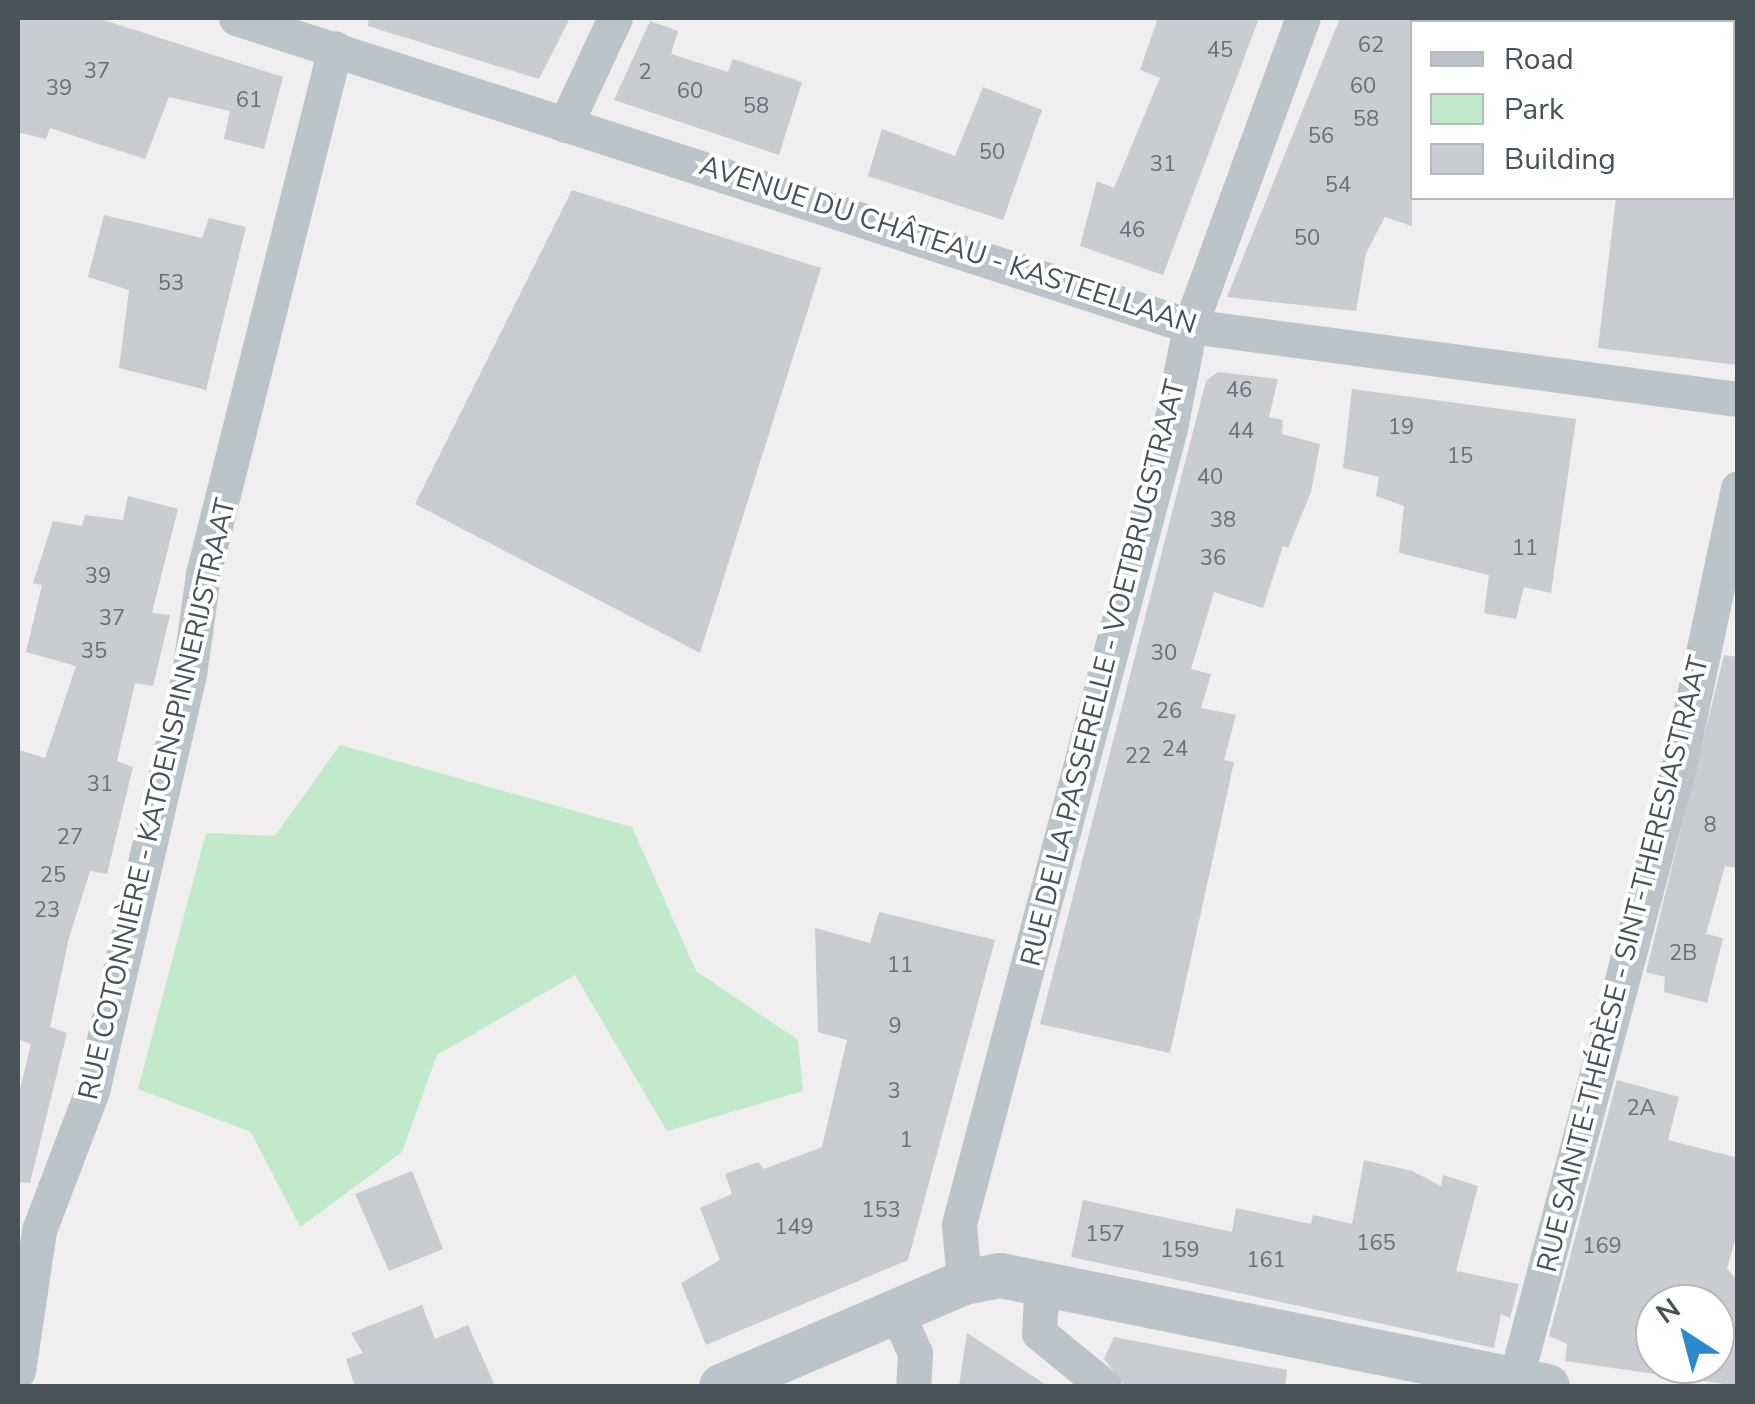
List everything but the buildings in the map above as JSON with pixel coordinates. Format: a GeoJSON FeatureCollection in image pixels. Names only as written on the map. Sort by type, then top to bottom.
{"type":"FeatureCollection","features":[{"type":"Feature","properties":{"kind":"street","name":"AVENUE DU CHÂTEAU - KASTEELLAAN"},"geometry":{"type":"LineString","coordinates":[[236,18],[1190,326],[1738,400]]}},
{"type":"Feature","properties":{"kind":"street"},"geometry":{"type":"LineString","coordinates":[[565,125],[616,18]]}},
{"type":"Feature","properties":{"kind":"street","name":"RUE DE LA PASSERELLE - VOETBRUGSTRAAT"},"geometry":{"type":"LineString","coordinates":[[964,1282],[959,1224],[1170,428],[1190,326],[1303,18]]}},
{"type":"Feature","properties":{"kind":"street","name":"RUE COTONNIÈRE - KATOENSPINNERIJSTRAAT"},"geometry":{"type":"LineString","coordinates":[[18,1372],[39,1230],[92,1091],[189,674],[203,574],[335,48]]}},
{"type":"Feature","properties":{"kind":"street","name":"RUE SAINTE-THÉRÈSE - SINT-THERESIASTRAAT"},"geometry":{"type":"LineString","coordinates":[[1531,1384],[1679,766],[1738,488]]}},
{"type":"Feature","properties":{"kind":"street"},"geometry":{"type":"LineString","coordinates":[[721,1386],[964,1282],[1000,1275],[1531,1384]]}},
{"type":"Feature","properties":{"kind":"street"},"geometry":{"type":"LineString","coordinates":[[1042,1282],[1038,1334],[1104,1386]]}},
{"type":"Feature","properties":{"kind":"street"},"geometry":{"type":"LineString","coordinates":[[896,1314],[914,1353],[913,1386]]}},
{"type":"Feature","properties":{"kind":"green space"},"geometry":{"type":"Polygon","coordinates":[[[340,745],[632,827],[696,971],[798,1040],[803,1091],[667,1131],[575,975],[437,1055],[402,1152],[300,1227],[251,1132],[138,1089],[206,833],[275,836],[340,745]]]}}]}
